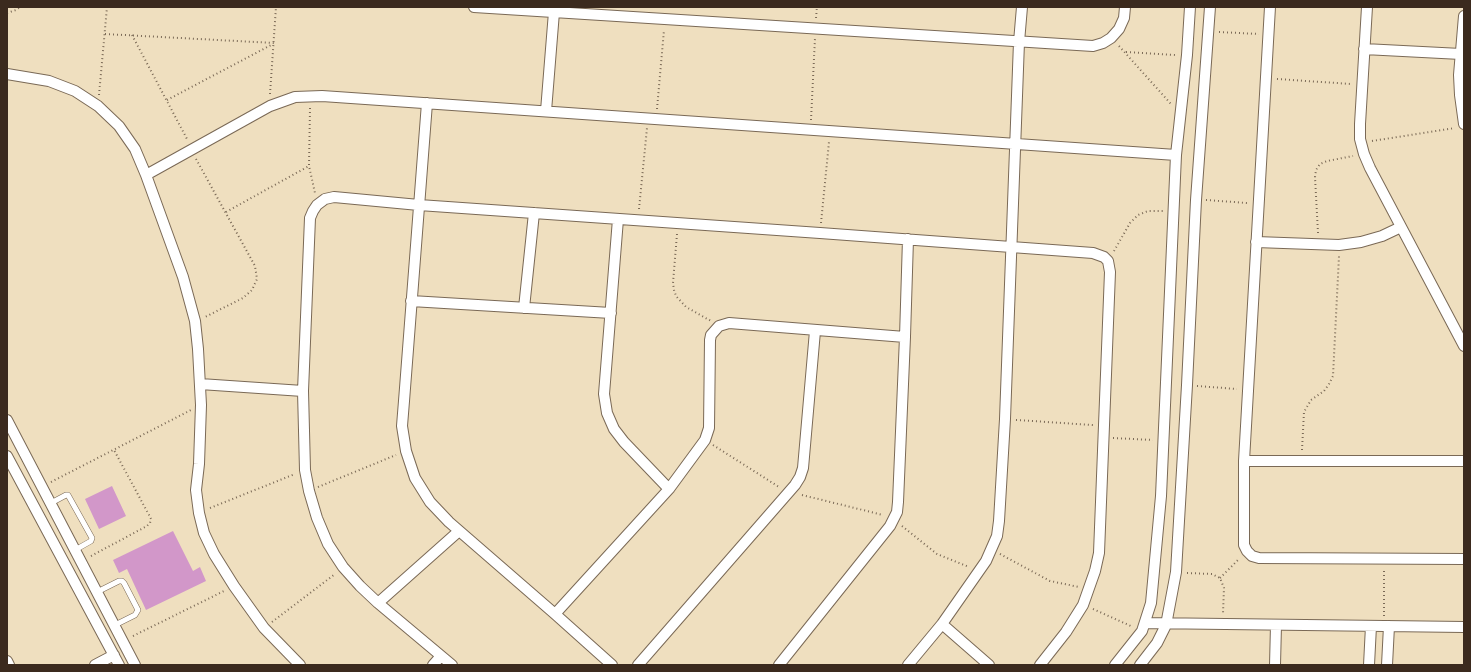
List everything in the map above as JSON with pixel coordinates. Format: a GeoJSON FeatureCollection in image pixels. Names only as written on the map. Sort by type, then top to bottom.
{"type":"FeatureCollection","features":[{"type":"Feature","properties":{"kind":"street"},"geometry":{"type":"LineString","coordinates":[[474,7],[1093,46],[1103,44],[1119,29],[1124,18],[1125,7]]}},
{"type":"Feature","properties":{"kind":"street"},"geometry":{"type":"LineString","coordinates":[[908,665],[942,624],[979,571],[992,550],[997,536],[1005,419],[1019,42],[1022,7]]}},
{"type":"Feature","properties":{"kind":"street"},"geometry":{"type":"LineString","coordinates":[[1116,665],[1144,627],[1151,603],[1153,587],[1164,441],[1176,155],[1187,55],[1190,7]]}},
{"type":"Feature","properties":{"kind":"street"},"geometry":{"type":"LineString","coordinates":[[1140,665],[1157,643],[1166,625],[1176,572],[1188,385],[1196,200],[1210,7]]}},
{"type":"Feature","properties":{"kind":"street"},"geometry":{"type":"LineString","coordinates":[[1270,7],[1244,461],[1244,545],[1252,556],[1259,558],[1464,559]]}},
{"type":"Feature","properties":{"kind":"street"},"geometry":{"type":"LineString","coordinates":[[1367,7],[1360,124],[1361,143],[1364,154],[1464,346]]}},
{"type":"Feature","properties":{"kind":"street"},"geometry":{"type":"LineString","coordinates":[[546,111],[554,12]]}},
{"type":"Feature","properties":{"kind":"street"},"geometry":{"type":"LineString","coordinates":[[1460,126],[1461,54],[1464,16]]}},
{"type":"Feature","properties":{"kind":"street"},"geometry":{"type":"LineString","coordinates":[[1364,48],[1461,54]]}},
{"type":"Feature","properties":{"kind":"street"},"geometry":{"type":"LineString","coordinates":[[7,74],[49,81],[75,91],[98,106],[119,126],[135,149],[183,277],[195,321],[201,405],[199,464],[196,490],[199,513],[204,533],[214,554],[234,586],[264,628],[297,664]]}},
{"type":"Feature","properties":{"kind":"street"},"geometry":{"type":"LineString","coordinates":[[146,175],[270,106],[295,98],[322,96],[1176,155]]}},
{"type":"Feature","properties":{"kind":"street"},"geometry":{"type":"LineString","coordinates":[[427,103],[402,426],[406,451],[415,478],[430,502],[449,522],[556,614],[612,665]]}},
{"type":"Feature","properties":{"kind":"street"},"geometry":{"type":"LineString","coordinates":[[452,665],[378,603],[360,586],[344,567],[328,544],[317,518],[309,491],[305,470],[303,391],[310,218],[317,205],[325,199],[334,197],[419,205],[1093,253],[1104,257],[1108,261],[1110,272],[1099,553],[1095,571],[1083,605],[1066,632],[1040,665]]}},
{"type":"Feature","properties":{"kind":"street"},"geometry":{"type":"LineString","coordinates":[[524,308],[534,213]]}},
{"type":"Feature","properties":{"kind":"street"},"geometry":{"type":"LineString","coordinates":[[618,219],[604,394],[608,413],[614,428],[624,442],[669,489]]}},
{"type":"Feature","properties":{"kind":"street"},"geometry":{"type":"LineString","coordinates":[[1256,242],[1339,245],[1361,242],[1382,236],[1401,227]]}},
{"type":"Feature","properties":{"kind":"street"},"geometry":{"type":"LineString","coordinates":[[779,665],[894,521],[897,512],[908,240]]}},
{"type":"Feature","properties":{"kind":"street"},"geometry":{"type":"LineString","coordinates":[[411,302],[611,313]]}},
{"type":"Feature","properties":{"kind":"street"},"geometry":{"type":"LineString","coordinates":[[556,614],[669,489],[705,440],[709,428],[710,340],[714,330],[719,326],[729,324],[905,336]]}},
{"type":"Feature","properties":{"kind":"street"},"geometry":{"type":"LineString","coordinates":[[638,665],[795,485],[804,468],[815,331]]}},
{"type":"Feature","properties":{"kind":"street"},"geometry":{"type":"LineString","coordinates":[[200,384],[303,391]]}},
{"type":"Feature","properties":{"kind":"street"},"geometry":{"type":"LineString","coordinates":[[8,426],[51,503],[135,665]]}},
{"type":"Feature","properties":{"kind":"street"},"geometry":{"type":"LineString","coordinates":[[7,456],[119,665]]}},
{"type":"Feature","properties":{"kind":"street"},"geometry":{"type":"LineString","coordinates":[[1244,461],[1464,461]]}},
{"type":"Feature","properties":{"kind":"street"},"geometry":{"type":"LineString","coordinates":[[378,603],[459,531]]}},
{"type":"Feature","properties":{"kind":"street"},"geometry":{"type":"LineString","coordinates":[[942,624],[990,665]]}},
{"type":"Feature","properties":{"kind":"street"},"geometry":{"type":"LineString","coordinates":[[1144,627],[1166,625],[1464,627]]}},
{"type":"Feature","properties":{"kind":"street"},"geometry":{"type":"LineString","coordinates":[[1275,665],[1276,625]]}},
{"type":"Feature","properties":{"kind":"street"},"geometry":{"type":"LineString","coordinates":[[1369,665],[1371,626]]}},
{"type":"Feature","properties":{"kind":"street"},"geometry":{"type":"LineString","coordinates":[[1386,626],[1386,665]]}},
{"type":"Feature","properties":{"kind":"street"},"geometry":{"type":"LineString","coordinates":[[95,665],[114,655]]}},
{"type":"Feature","properties":{"kind":"street"},"geometry":{"type":"LineString","coordinates":[[433,665],[441,656]]}},
{"type":"Feature","properties":{"kind":"street"},"geometry":{"type":"LineString","coordinates":[[7,661],[9,665]]}},
{"type":"Feature","properties":{"kind":"lane"},"geometry":{"type":"LineString","coordinates":[[51,503],[68,495],[92,538],[91,542],[75,550]]}},
{"type":"Feature","properties":{"kind":"lane"},"geometry":{"type":"LineString","coordinates":[[97,592],[119,581],[122,581],[124,584],[138,610],[135,615],[115,625]]}},
{"type":"Feature","properties":{"kind":"path"},"geometry":{"type":"LineString","coordinates":[[7,13],[20,7]]}},
{"type":"Feature","properties":{"kind":"path"},"geometry":{"type":"LineString","coordinates":[[98,106],[107,7]]}},
{"type":"Feature","properties":{"kind":"path"},"geometry":{"type":"LineString","coordinates":[[270,106],[276,7]]}},
{"type":"Feature","properties":{"kind":"path"},"geometry":{"type":"LineString","coordinates":[[811,130],[817,7]]}},
{"type":"Feature","properties":{"kind":"path"},"geometry":{"type":"LineString","coordinates":[[638,220],[665,19]]}},
{"type":"Feature","properties":{"kind":"path"},"geometry":{"type":"LineString","coordinates":[[1208,31],[1268,35]]}},
{"type":"Feature","properties":{"kind":"path"},"geometry":{"type":"LineString","coordinates":[[105,34],[274,43]]}},
{"type":"Feature","properties":{"kind":"path"},"geometry":{"type":"LineString","coordinates":[[132,35],[255,266],[257,279],[252,290],[243,298],[195,321]]}},
{"type":"Feature","properties":{"kind":"path"},"geometry":{"type":"LineString","coordinates":[[1111,38],[1180,113]]}},
{"type":"Feature","properties":{"kind":"path"},"geometry":{"type":"LineString","coordinates":[[167,100],[274,43]]}},
{"type":"Feature","properties":{"kind":"path"},"geometry":{"type":"LineString","coordinates":[[1125,52],[1187,55]]}},
{"type":"Feature","properties":{"kind":"path"},"geometry":{"type":"LineString","coordinates":[[1266,78],[1362,85]]}},
{"type":"Feature","properties":{"kind":"path"},"geometry":{"type":"LineString","coordinates":[[310,97],[309,166],[317,205]]}},
{"type":"Feature","properties":{"kind":"path"},"geometry":{"type":"LineString","coordinates":[[1361,143],[1460,126]]}},
{"type":"Feature","properties":{"kind":"path"},"geometry":{"type":"LineString","coordinates":[[820,233],[830,131]]}},
{"type":"Feature","properties":{"kind":"path"},"geometry":{"type":"LineString","coordinates":[[1319,244],[1315,177],[1316,170],[1320,164],[1327,161],[1364,154]]}},
{"type":"Feature","properties":{"kind":"path"},"geometry":{"type":"LineString","coordinates":[[226,212],[309,166]]}},
{"type":"Feature","properties":{"kind":"path"},"geometry":{"type":"LineString","coordinates":[[1196,200],[1258,204]]}},
{"type":"Feature","properties":{"kind":"path"},"geometry":{"type":"LineString","coordinates":[[1108,261],[1130,223],[1138,215],[1148,211],[1174,212]]}},
{"type":"Feature","properties":{"kind":"path"},"geometry":{"type":"LineString","coordinates":[[678,223],[673,283],[676,296],[686,307],[719,326]]}},
{"type":"Feature","properties":{"kind":"path"},"geometry":{"type":"LineString","coordinates":[[1302,461],[1304,412],[1311,400],[1324,391],[1333,376],[1339,245]]}},
{"type":"Feature","properties":{"kind":"path"},"geometry":{"type":"LineString","coordinates":[[1188,385],[1248,390]]}},
{"type":"Feature","properties":{"kind":"path"},"geometry":{"type":"LineString","coordinates":[[42,487],[201,405]]}},
{"type":"Feature","properties":{"kind":"path"},"geometry":{"type":"LineString","coordinates":[[1005,419],[1104,426]]}},
{"type":"Feature","properties":{"kind":"path"},"geometry":{"type":"LineString","coordinates":[[1104,438],[1164,441]]}},
{"type":"Feature","properties":{"kind":"path"},"geometry":{"type":"LineString","coordinates":[[705,440],[779,487],[789,491],[878,513],[894,521],[937,554],[979,571]]}},
{"type":"Feature","properties":{"kind":"path"},"geometry":{"type":"LineString","coordinates":[[81,561],[150,523],[150,515],[114,450]]}},
{"type":"Feature","properties":{"kind":"path"},"geometry":{"type":"LineString","coordinates":[[309,491],[406,451]]}},
{"type":"Feature","properties":{"kind":"path"},"geometry":{"type":"LineString","coordinates":[[199,513],[305,470]]}},
{"type":"Feature","properties":{"kind":"path"},"geometry":{"type":"LineString","coordinates":[[992,550],[1050,581],[1089,589]]}},
{"type":"Feature","properties":{"kind":"path"},"geometry":{"type":"LineString","coordinates":[[1220,578],[1247,551]]}},
{"type":"Feature","properties":{"kind":"path"},"geometry":{"type":"LineString","coordinates":[[1384,559],[1386,626]]}},
{"type":"Feature","properties":{"kind":"path"},"geometry":{"type":"LineString","coordinates":[[264,628],[344,567]]}},
{"type":"Feature","properties":{"kind":"path"},"geometry":{"type":"LineString","coordinates":[[1176,572],[1212,574],[1220,578],[1224,588],[1222,625]]}},
{"type":"Feature","properties":{"kind":"path"},"geometry":{"type":"LineString","coordinates":[[123,641],[234,586]]}},
{"type":"Feature","properties":{"kind":"path"},"geometry":{"type":"LineString","coordinates":[[1083,605],[1144,627]]}},
{"type":"Feature","properties":{"kind":"building"},"geometry":{"type":"Polygon","coordinates":[[[112,486],[126,516],[99,529],[85,499],[112,486]]]}},
{"type":"Feature","properties":{"kind":"building"},"geometry":{"type":"Polygon","coordinates":[[[173,531],[193,571],[200,567],[206,581],[146,610],[127,569],[119,573],[113,560],[173,531]]]}}]}
